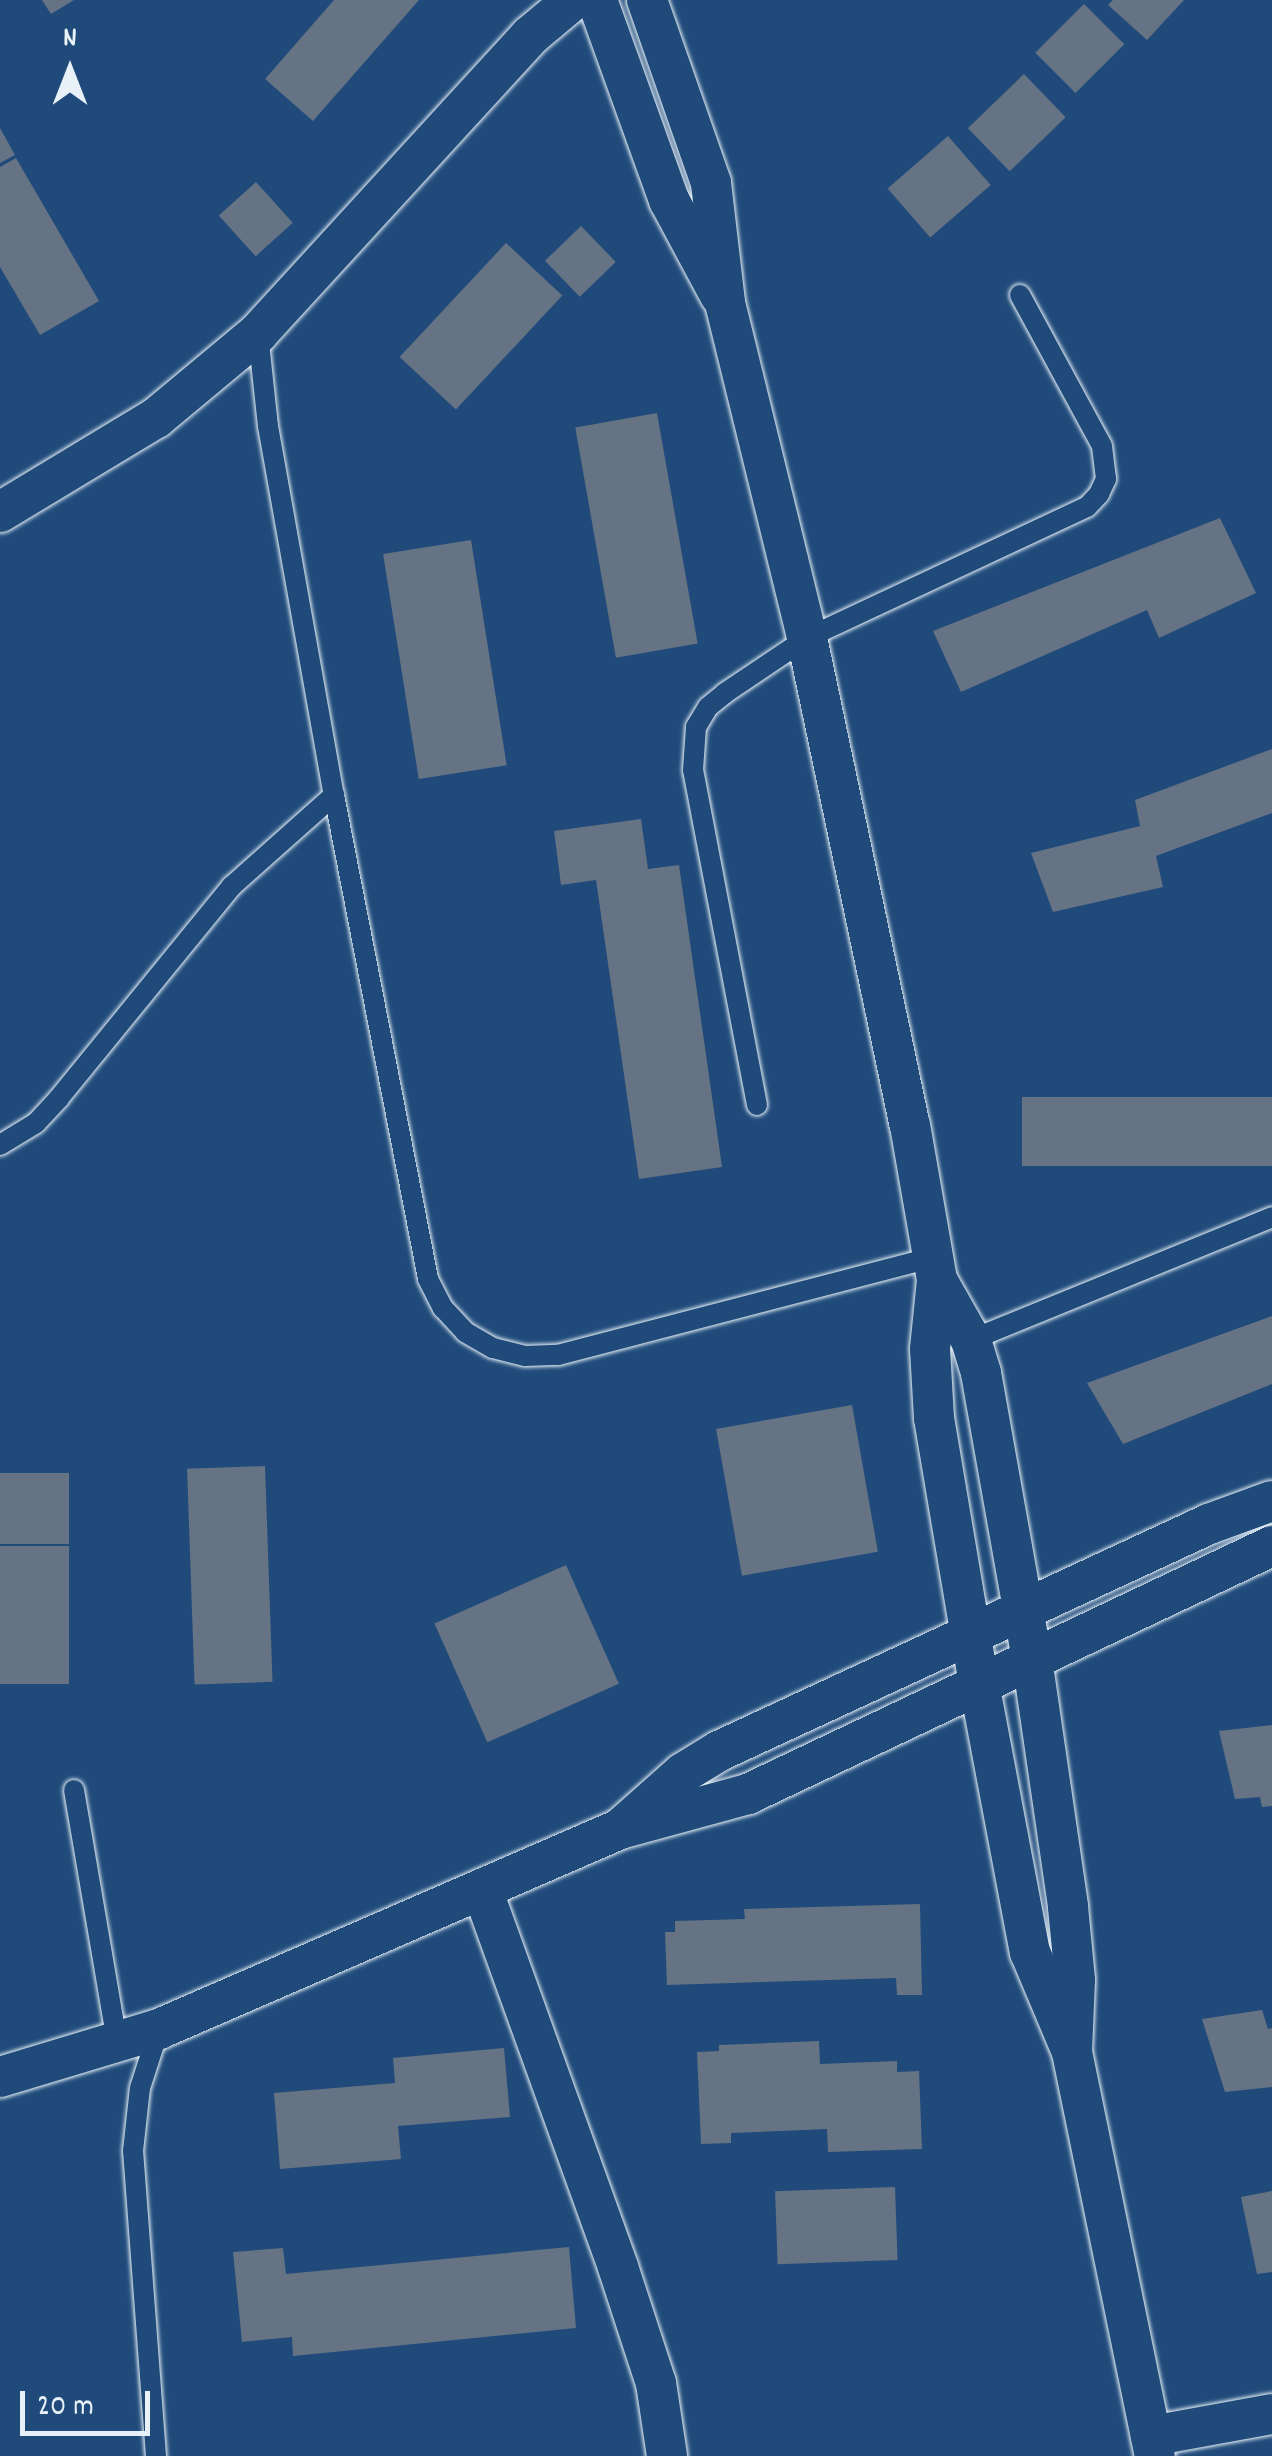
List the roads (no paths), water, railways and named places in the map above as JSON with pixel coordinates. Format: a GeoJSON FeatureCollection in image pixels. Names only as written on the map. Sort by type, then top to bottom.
{"type":"FeatureCollection","features":[{"type":"Feature","properties":{"kind":"street"},"geometry":{"type":"LineString","coordinates":[[0,512],[156,418],[258,333],[530,36],[574,0]]}},
{"type":"Feature","properties":{"kind":"street"},"geometry":{"type":"LineString","coordinates":[[598,0],[669,200],[725,303]]}},
{"type":"Feature","properties":{"kind":"street"},"geometry":{"type":"LineString","coordinates":[[647,0],[711,183],[725,303],[807,638],[910,1126],[935,1269],[931,1383],[979,1683],[1030,1952],[1072,2052],[1153,2446],[1272,2414]]}},
{"type":"Feature","properties":{"kind":"street"},"geometry":{"type":"LineString","coordinates":[[935,1269],[971,1340],[1024,1612],[1072,1943],[1072,2052]]}},
{"type":"Feature","properties":{"kind":"street"},"geometry":{"type":"LineString","coordinates":[[620,1828],[661,1790],[719,1751],[972,1638],[1209,1524],[1272,1501]]}},
{"type":"Feature","properties":{"kind":"street"},"geometry":{"type":"LineString","coordinates":[[0,2077],[158,2029],[620,1828],[748,1794],[1272,1546]]}},
{"type":"Feature","properties":{"kind":"street"},"geometry":{"type":"LineString","coordinates":[[482,1889],[656,2383],[667,2456]]}},
{"type":"Feature","properties":{"kind":"lane"},"geometry":{"type":"LineString","coordinates":[[758,1106],[692,748],[696,727],[708,707],[807,638],[1087,507],[1099,494],[1106,479],[1102,446],[1020,295]]}},
{"type":"Feature","properties":{"kind":"lane"},"geometry":{"type":"LineString","coordinates":[[258,333],[268,426],[334,796],[428,1279],[443,1308],[465,1332],[493,1348],[526,1356],[558,1354],[935,1269]]}},
{"type":"Feature","properties":{"kind":"lane"},"geometry":{"type":"LineString","coordinates":[[0,1145],[36,1122],[59,1098],[232,886],[334,796]]}},
{"type":"Feature","properties":{"kind":"lane"},"geometry":{"type":"LineString","coordinates":[[971,1340],[1272,1217]]}},
{"type":"Feature","properties":{"kind":"lane"},"geometry":{"type":"LineString","coordinates":[[74,1790],[116,2041]]}},
{"type":"Feature","properties":{"kind":"lane"},"geometry":{"type":"LineString","coordinates":[[156,2456],[133,2152],[140,2088],[158,2029]]}}]}
